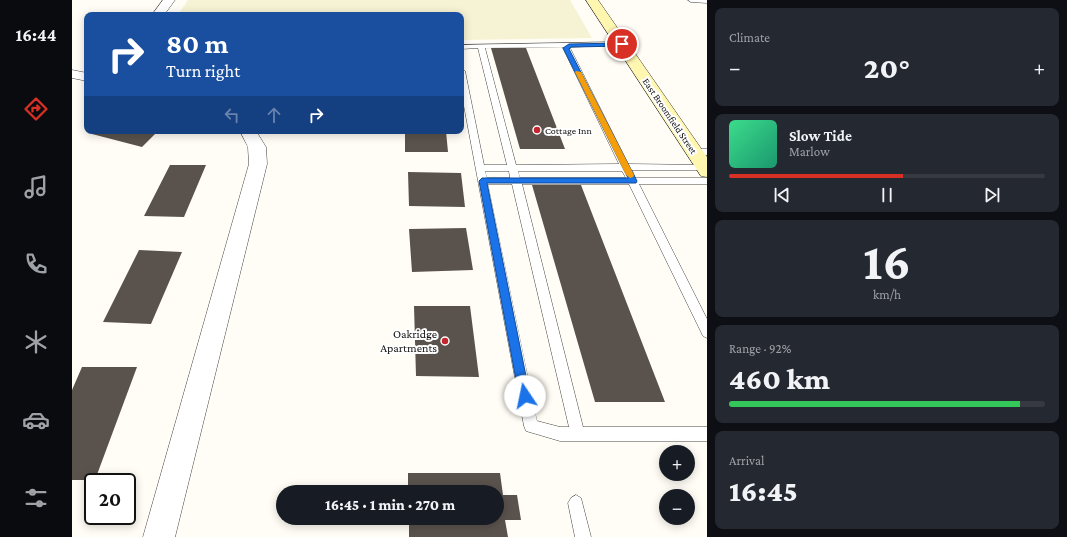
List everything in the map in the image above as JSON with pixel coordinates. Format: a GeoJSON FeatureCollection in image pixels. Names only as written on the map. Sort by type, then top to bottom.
{"type":"FeatureCollection","features":[{"type":"Feature","properties":{"kind":"main road","name":"East Broomfield Street"},"geometry":{"type":"LineString","coordinates":[[592,0],[700,152],[705,169]]}},
{"type":"Feature","properties":{"kind":"street"},"geometry":{"type":"LineString","coordinates":[[160,12],[169,0]]}},
{"type":"Feature","properties":{"kind":"street"},"geometry":{"type":"LineString","coordinates":[[72,74],[84,76]]}},
{"type":"Feature","properties":{"kind":"street"},"geometry":{"type":"LineString","coordinates":[[159,537],[258,164],[257,146],[250,134]]}},
{"type":"Feature","properties":{"kind":"lane"},"geometry":{"type":"LineString","coordinates":[[691,0],[707,1]]}},
{"type":"Feature","properties":{"kind":"lane"},"geometry":{"type":"LineString","coordinates":[[464,47],[622,44]]}},
{"type":"Feature","properties":{"kind":"lane"},"geometry":{"type":"LineString","coordinates":[[569,45],[566,48],[707,332]]}},
{"type":"Feature","properties":{"kind":"lane"},"geometry":{"type":"LineString","coordinates":[[481,47],[513,168],[578,434]]}},
{"type":"Feature","properties":{"kind":"lane"},"geometry":{"type":"LineString","coordinates":[[464,86],[531,426],[560,434],[707,434]]}},
{"type":"Feature","properties":{"kind":"lane"},"geometry":{"type":"LineString","coordinates":[[480,168],[626,167],[705,169]]}},
{"type":"Feature","properties":{"kind":"lane"},"geometry":{"type":"LineString","coordinates":[[482,181],[707,181]]}},
{"type":"Feature","properties":{"kind":"lane"},"geometry":{"type":"LineString","coordinates":[[576,503],[583,537]]}},
{"type":"Feature","properties":{"kind":"shaded area"},"geometry":{"type":"Polygon","coordinates":[[[188,0],[570,0],[592,38],[464,40],[464,12],[180,12],[188,0]]]}},
{"type":"Feature","properties":{"kind":"building"},"geometry":{"type":"Polygon","coordinates":[[[491,48],[526,48],[565,149],[520,149],[491,48]]]}},
{"type":"Feature","properties":{"kind":"building"},"geometry":{"type":"Polygon","coordinates":[[[92,134],[155,134],[142,147],[92,134]]]}},
{"type":"Feature","properties":{"kind":"building"},"geometry":{"type":"Polygon","coordinates":[[[405,134],[446,134],[448,152],[405,152],[405,134]]]}},
{"type":"Feature","properties":{"kind":"building"},"geometry":{"type":"Polygon","coordinates":[[[170,165],[206,165],[184,217],[144,216],[170,165]]]}},
{"type":"Feature","properties":{"kind":"building"},"geometry":{"type":"Polygon","coordinates":[[[408,172],[461,173],[465,207],[409,206],[408,172]]]}},
{"type":"Feature","properties":{"kind":"building"},"geometry":{"type":"Polygon","coordinates":[[[532,185],[581,185],[665,402],[595,402],[532,185]]]}},
{"type":"Feature","properties":{"kind":"building"},"geometry":{"type":"Polygon","coordinates":[[[466,228],[473,270],[412,272],[409,229],[466,228]]]}},
{"type":"Feature","properties":{"kind":"building"},"geometry":{"type":"Polygon","coordinates":[[[139,250],[182,252],[151,324],[103,322],[139,250]]]}},
{"type":"Feature","properties":{"kind":"building","name":"Oakridge Apartments"},"geometry":{"type":"Polygon","coordinates":[[[414,306],[470,306],[479,377],[416,376],[414,306]]]}},
{"type":"Feature","properties":{"kind":"building"},"geometry":{"type":"Polygon","coordinates":[[[82,367],[137,367],[98,473],[84,473],[84,480],[72,480],[72,390],[82,367]]]}},
{"type":"Feature","properties":{"kind":"building"},"geometry":{"type":"Polygon","coordinates":[[[408,473],[500,473],[502,485],[408,485],[408,473]]]}},
{"type":"Feature","properties":{"kind":"building"},"geometry":{"type":"Polygon","coordinates":[[[504,495],[517,495],[521,520],[505,520],[508,537],[409,537],[409,525],[504,525],[504,495]]]}},
{"type":"Feature","properties":{"kind":"slow traffic"},"geometry":{"type":"LineString","coordinates":[[578,72],[630,175]]}},
{"type":"Feature","properties":{"kind":"place","name":"Cottage Inn"},"geometry":{"type":"Point","coordinates":[537,130]}},
{"type":"Feature","properties":{"kind":"place","name":"Oakridge Apartments"},"geometry":{"type":"Point","coordinates":[445,341]}},
{"type":"Feature","properties":{"kind":"route"},"geometry":{"type":"LineString","coordinates":[[525,396],[482,181],[633,181],[566,48],[569,45],[622,44]]}}]}
